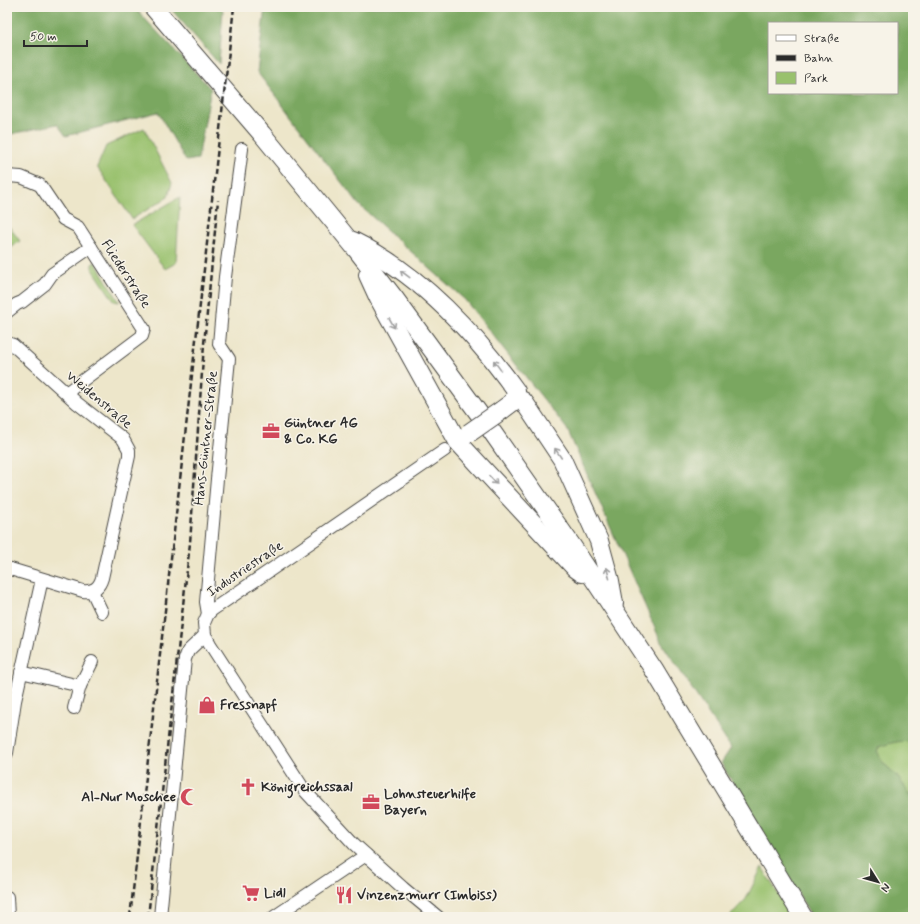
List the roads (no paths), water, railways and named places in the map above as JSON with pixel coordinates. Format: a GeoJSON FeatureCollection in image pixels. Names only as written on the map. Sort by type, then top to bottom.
{"type":"FeatureCollection","features":[{"type":"Feature","properties":{"kind":"highway"},"geometry":{"type":"LineString","coordinates":[[153,7],[262,134],[352,244],[395,299],[483,420],[600,587],[654,670],[803,917]]}},
{"type":"Feature","properties":{"kind":"highway"},"geometry":{"type":"LineString","coordinates":[[352,244],[375,252],[427,290],[453,315],[494,360],[516,391],[509,404],[457,442]]}},
{"type":"Feature","properties":{"kind":"highway"},"geometry":{"type":"LineString","coordinates":[[352,244],[379,299],[457,442],[575,568],[600,587]]}},
{"type":"Feature","properties":{"kind":"highway"},"geometry":{"type":"LineString","coordinates":[[509,404],[523,402],[526,405],[562,459],[599,541],[610,581],[615,611]]}},
{"type":"Feature","properties":{"kind":"street","name":"Hans-Güntner-Straße"},"geometry":{"type":"LineString","coordinates":[[208,614],[206,602],[229,359],[219,344],[225,276],[242,149]]}},
{"type":"Feature","properties":{"kind":"street","name":"Fliederstraße"},"geometry":{"type":"LineString","coordinates":[[7,176],[21,176],[40,186],[63,219],[78,227],[144,329],[142,336],[66,393]]}},
{"type":"Feature","properties":{"kind":"street"},"geometry":{"type":"LineString","coordinates":[[7,312],[45,284],[52,274],[91,247]]}},
{"type":"Feature","properties":{"kind":"street","name":"Weidenstraße"},"geometry":{"type":"LineString","coordinates":[[7,343],[13,345],[66,393],[119,435],[129,450],[129,456],[102,578],[99,586],[92,590]]}},
{"type":"Feature","properties":{"kind":"street","name":"Industriestraße"},"geometry":{"type":"LineString","coordinates":[[205,635],[204,623],[208,614],[220,604],[457,442]]}},
{"type":"Feature","properties":{"kind":"street"},"geometry":{"type":"LineString","coordinates":[[7,568],[83,591],[92,590],[102,612]]}},
{"type":"Feature","properties":{"kind":"street"},"geometry":{"type":"LineString","coordinates":[[7,753],[15,701],[42,579]]}},
{"type":"Feature","properties":{"kind":"street"},"geometry":{"type":"LineString","coordinates":[[160,917],[185,659],[188,651],[205,635],[231,678],[305,791],[366,855],[438,917]]}},
{"type":"Feature","properties":{"kind":"street"},"geometry":{"type":"LineString","coordinates":[[74,708],[80,686],[92,662]]}},
{"type":"Feature","properties":{"kind":"street"},"geometry":{"type":"LineString","coordinates":[[21,672],[80,686]]}},
{"type":"Feature","properties":{"kind":"street"},"geometry":{"type":"LineString","coordinates":[[274,917],[366,855]]}},
{"type":"Feature","properties":{"kind":"street"},"geometry":{"type":"LineString","coordinates":[[7,897],[8,917]]}},
{"type":"Feature","properties":{"kind":"railway"},"geometry":{"type":"LineString","coordinates":[[130,917],[234,7]]}},
{"type":"Feature","properties":{"kind":"railway"},"geometry":{"type":"LineString","coordinates":[[148,917],[190,543],[204,344],[218,200]]}},
{"type":"Feature","properties":{"kind":"place","name":"Güntner AG & Co. KG"},"geometry":{"type":"Point","coordinates":[271,431]}},
{"type":"Feature","properties":{"kind":"place","name":"Fressnapf"},"geometry":{"type":"Point","coordinates":[207,705]}},
{"type":"Feature","properties":{"kind":"place","name":"Königreichssaal"},"geometry":{"type":"Point","coordinates":[248,787]}},
{"type":"Feature","properties":{"kind":"place","name":"Al-Nur Moschee"},"geometry":{"type":"Point","coordinates":[189,797]}},
{"type":"Feature","properties":{"kind":"place","name":"Lohnsteuerhilfe Bayern"},"geometry":{"type":"Point","coordinates":[371,802]}},
{"type":"Feature","properties":{"kind":"place","name":"Lidl"},"geometry":{"type":"Point","coordinates":[251,893]}},
{"type":"Feature","properties":{"kind":"place","name":"Vinzenzmurr (Imbiss)"},"geometry":{"type":"Point","coordinates":[344,895]}}]}
